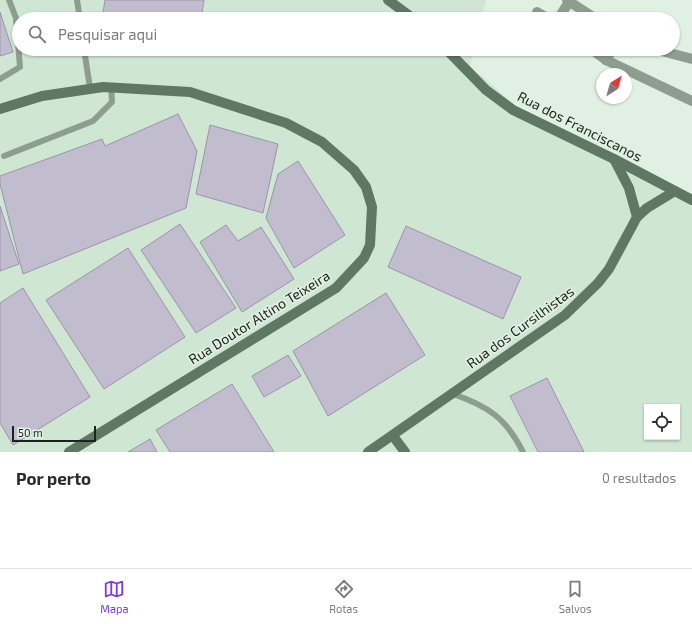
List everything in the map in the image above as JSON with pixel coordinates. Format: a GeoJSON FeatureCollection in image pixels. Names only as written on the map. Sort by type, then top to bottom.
{"type":"FeatureCollection","features":[{"type":"Feature","properties":{"kind":"street"},"geometry":{"type":"LineString","coordinates":[[388,0],[404,12]]}},
{"type":"Feature","properties":{"kind":"street"},"geometry":{"type":"LineString","coordinates":[[562,12],[568,1],[585,12]]}},
{"type":"Feature","properties":{"kind":"street","name":"Rua dos Franciscanos"},"geometry":{"type":"LineString","coordinates":[[453,56],[486,90],[513,110],[614,159],[692,200]]}},
{"type":"Feature","properties":{"kind":"street"},"geometry":{"type":"LineString","coordinates":[[601,56],[692,101]]}},
{"type":"Feature","properties":{"kind":"street"},"geometry":{"type":"LineString","coordinates":[[606,60],[608,56]]}},
{"type":"Feature","properties":{"kind":"street"},"geometry":{"type":"LineString","coordinates":[[680,56],[692,59]]}},
{"type":"Feature","properties":{"kind":"street","name":"Rua Doutor Altino Teixeira"},"geometry":{"type":"LineString","coordinates":[[0,109],[42,96],[90,88],[111,87],[190,92],[286,123],[322,142],[354,170],[366,187],[372,207],[370,245],[364,258],[336,288],[69,452]]}},
{"type":"Feature","properties":{"kind":"street"},"geometry":{"type":"LineString","coordinates":[[614,159],[629,188],[637,218]]}},
{"type":"Feature","properties":{"kind":"street","name":"Rua dos Cursilhistas"},"geometry":{"type":"LineString","coordinates":[[368,452],[565,315],[583,299],[609,269],[637,218],[651,205],[676,191]]}},
{"type":"Feature","properties":{"kind":"street"},"geometry":{"type":"LineString","coordinates":[[393,436],[405,452]]}},
{"type":"Feature","properties":{"kind":"lane"},"geometry":{"type":"LineString","coordinates":[[9,0],[14,12]]}},
{"type":"Feature","properties":{"kind":"lane"},"geometry":{"type":"LineString","coordinates":[[78,0],[79,12]]}},
{"type":"Feature","properties":{"kind":"lane"},"geometry":{"type":"LineString","coordinates":[[0,79],[20,67],[19,56]]}},
{"type":"Feature","properties":{"kind":"lane"},"geometry":{"type":"LineString","coordinates":[[85,56],[90,88]]}},
{"type":"Feature","properties":{"kind":"lane"},"geometry":{"type":"LineString","coordinates":[[4,156],[93,121],[112,102],[111,87]]}},
{"type":"Feature","properties":{"kind":"lane"},"geometry":{"type":"LineString","coordinates":[[453,394],[482,404],[496,414],[508,426],[523,452]]}},
{"type":"Feature","properties":{"kind":"shaded area"},"geometry":{"type":"Polygon","coordinates":[[[0,0],[486,0],[483,12],[12,12],[12,56],[472,56],[470,66],[517,107],[692,203],[692,452],[0,452],[0,0]]]}},
{"type":"Feature","properties":{"kind":"building"},"geometry":{"type":"Polygon","coordinates":[[[105,0],[204,0],[202,12],[103,12],[105,0]]]}},
{"type":"Feature","properties":{"kind":"building"},"geometry":{"type":"Polygon","coordinates":[[[0,12],[12,52],[0,56],[0,12]]]}},
{"type":"Feature","properties":{"kind":"building"},"geometry":{"type":"Polygon","coordinates":[[[178,114],[197,151],[186,208],[23,274],[0,184],[0,176],[102,139],[105,146],[178,114]]]}},
{"type":"Feature","properties":{"kind":"building"},"geometry":{"type":"Polygon","coordinates":[[[210,125],[278,144],[263,213],[196,194],[210,125]]]}},
{"type":"Feature","properties":{"kind":"building"},"geometry":{"type":"Polygon","coordinates":[[[298,161],[345,235],[294,268],[266,218],[278,174],[298,161]]]}},
{"type":"Feature","properties":{"kind":"building"},"geometry":{"type":"Polygon","coordinates":[[[0,206],[19,264],[0,271],[0,206]]]}},
{"type":"Feature","properties":{"kind":"building"},"geometry":{"type":"Polygon","coordinates":[[[180,224],[236,308],[196,333],[141,250],[180,224]]]}},
{"type":"Feature","properties":{"kind":"building"},"geometry":{"type":"Polygon","coordinates":[[[226,225],[238,241],[261,227],[294,279],[242,312],[200,242],[226,225]]]}},
{"type":"Feature","properties":{"kind":"building"},"geometry":{"type":"Polygon","coordinates":[[[406,226],[521,277],[503,319],[388,267],[406,226]]]}},
{"type":"Feature","properties":{"kind":"building"},"geometry":{"type":"Polygon","coordinates":[[[128,248],[185,337],[104,389],[46,300],[128,248]]]}},
{"type":"Feature","properties":{"kind":"building"},"geometry":{"type":"Polygon","coordinates":[[[23,288],[90,397],[13,445],[0,423],[0,303],[23,288]]]}},
{"type":"Feature","properties":{"kind":"building"},"geometry":{"type":"Polygon","coordinates":[[[386,293],[425,355],[328,416],[293,351],[386,293]]]}},
{"type":"Feature","properties":{"kind":"building"},"geometry":{"type":"Polygon","coordinates":[[[288,355],[301,376],[264,397],[252,376],[288,355]]]}},
{"type":"Feature","properties":{"kind":"building"},"geometry":{"type":"Polygon","coordinates":[[[547,378],[584,452],[538,452],[510,396],[547,378]]]}},
{"type":"Feature","properties":{"kind":"building"},"geometry":{"type":"Polygon","coordinates":[[[232,384],[274,452],[170,452],[156,430],[232,384]]]}},
{"type":"Feature","properties":{"kind":"building"},"geometry":{"type":"Polygon","coordinates":[[[150,439],[157,452],[128,452],[150,439]]]}}]}
